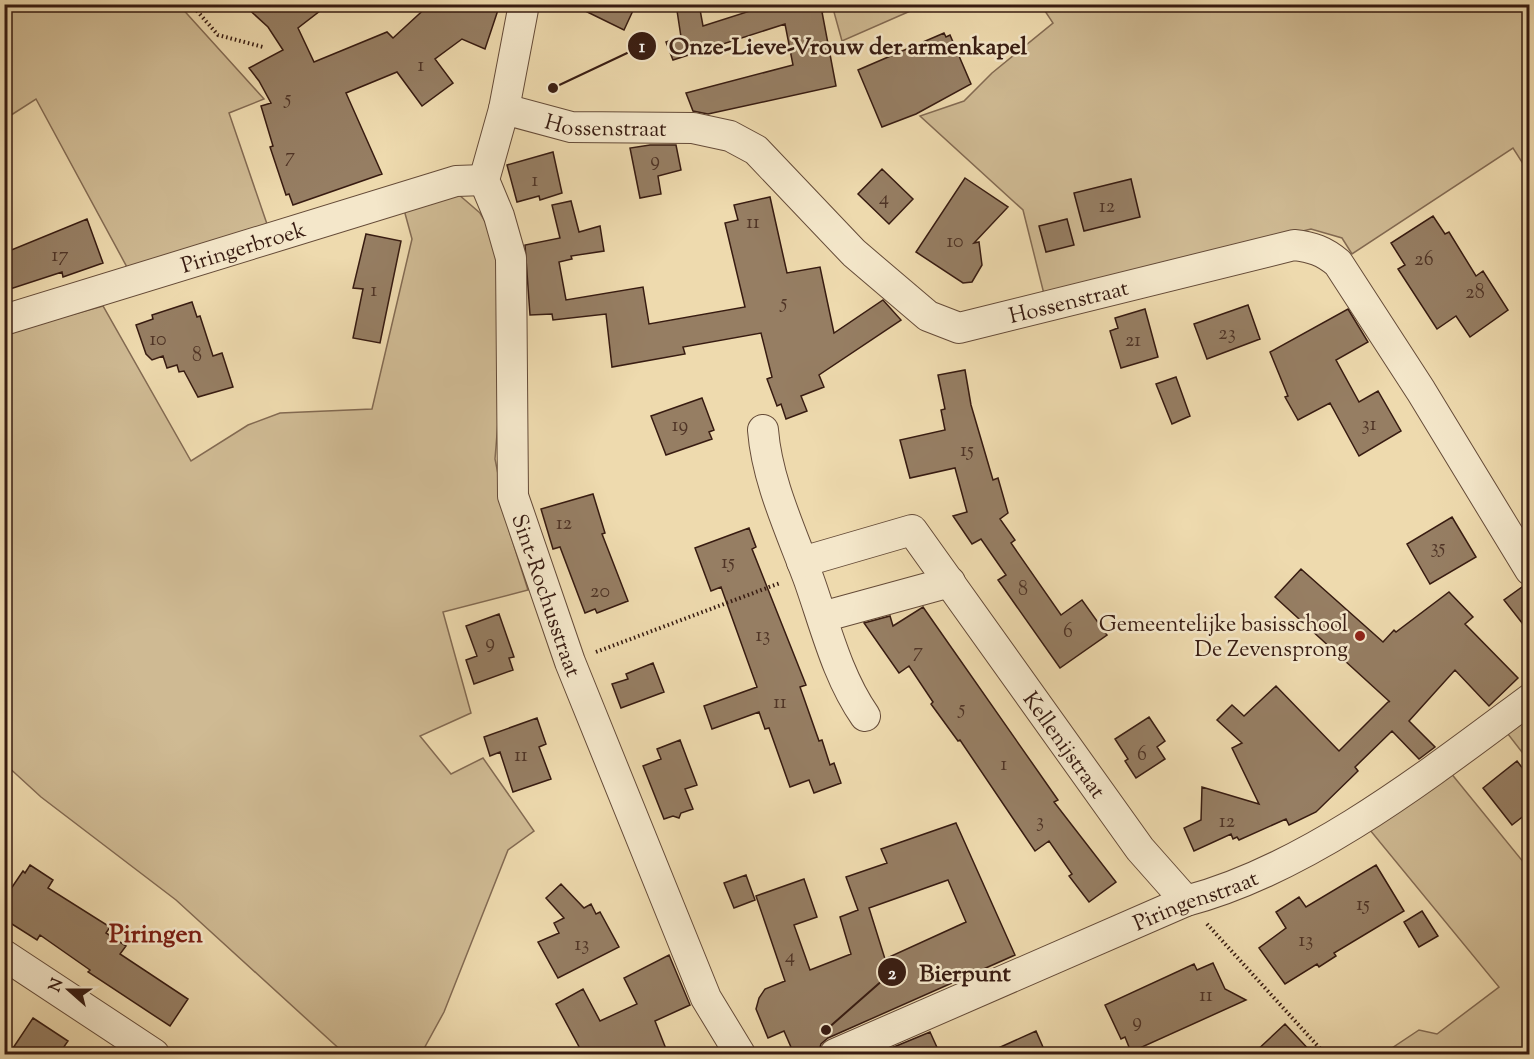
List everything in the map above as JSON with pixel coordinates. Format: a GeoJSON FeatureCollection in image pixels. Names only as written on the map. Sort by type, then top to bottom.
{"type":"FeatureCollection","features":[{"type":"Feature","properties":{"kind":"street"},"geometry":{"type":"LineString","coordinates":[[484,180],[504,109],[524,4]]}},
{"type":"Feature","properties":{"kind":"street","name":"Hossenstraat"},"geometry":{"type":"LineString","coordinates":[[504,109],[571,127],[693,128],[730,136],[756,150],[854,253],[928,316],[958,328],[1294,245],[1311,247],[1326,253],[1338,263],[1408,371],[1530,570]]}},
{"type":"Feature","properties":{"kind":"street","name":"Piringerbroek"},"geometry":{"type":"LineString","coordinates":[[4,320],[456,181],[484,180]]}},
{"type":"Feature","properties":{"kind":"street","name":"Sint-Rochusstraat"},"geometry":{"type":"LineString","coordinates":[[484,180],[499,216],[511,258],[513,496],[570,662],[706,998],[740,1054]]}},
{"type":"Feature","properties":{"kind":"street"},"geometry":{"type":"LineString","coordinates":[[763,430],[765,458],[804,568],[849,693],[865,716]]}},
{"type":"Feature","properties":{"kind":"street","name":"Kellenijstraat"},"geometry":{"type":"LineString","coordinates":[[804,568],[912,530],[1140,849],[1186,901]]}},
{"type":"Feature","properties":{"kind":"street"},"geometry":{"type":"LineString","coordinates":[[822,617],[950,582]]}},
{"type":"Feature","properties":{"kind":"street","name":"Piringenstraat"},"geometry":{"type":"LineString","coordinates":[[835,1054],[1186,901],[1214,893],[1326,839],[1455,754],[1530,699]]}},
{"type":"Feature","properties":{"kind":"street"},"geometry":{"type":"LineString","coordinates":[[4,956],[154,1054]]}},
{"type":"Feature","properties":{"kind":"path"},"geometry":{"type":"LineString","coordinates":[[191,4],[218,35],[263,47]]}},
{"type":"Feature","properties":{"kind":"path"},"geometry":{"type":"LineString","coordinates":[[570,662],[804,568]]}},
{"type":"Feature","properties":{"kind":"path"},"geometry":{"type":"LineString","coordinates":[[1186,901],[1325,1054]]}},
{"type":"Feature","properties":{"kind":"shaded area"},"geometry":{"type":"Polygon","coordinates":[[[832,4],[924,5],[842,41],[832,4]]]}},
{"type":"Feature","properties":{"kind":"shaded area"},"geometry":{"type":"Polygon","coordinates":[[[5,5],[179,5],[264,99],[229,113],[267,224],[128,269],[36,99],[5,119],[5,5]]]}},
{"type":"Feature","properties":{"kind":"shaded area"},"geometry":{"type":"Polygon","coordinates":[[[1041,5],[1529,5],[1529,173],[1513,148],[1352,254],[1342,238],[1311,229],[1044,294],[1023,210],[920,116],[964,101],[992,73],[1053,23],[1041,5]]]}},
{"type":"Feature","properties":{"kind":"shaded area"},"geometry":{"type":"Polygon","coordinates":[[[458,194],[480,213],[494,236],[504,347],[495,459],[509,530],[528,590],[443,612],[471,713],[420,736],[451,774],[483,758],[534,831],[508,850],[444,1012],[421,1054],[345,1054],[176,900],[41,797],[5,764],[5,333],[103,306],[191,461],[248,425],[280,413],[372,409],[412,239],[403,206],[458,194]]]}},
{"type":"Feature","properties":{"kind":"shaded area"},"geometry":{"type":"Polygon","coordinates":[[[1529,712],[1529,761],[1504,729],[1529,712]]]}},
{"type":"Feature","properties":{"kind":"shaded area"},"geometry":{"type":"Polygon","coordinates":[[[1450,772],[1529,869],[1529,1054],[1383,1054],[1419,1030],[1437,1034],[1499,987],[1365,824],[1450,772]]]}},
{"type":"Feature","properties":{"kind":"building"},"geometry":{"type":"Polygon","coordinates":[[[243,4],[329,4],[298,28],[314,62],[387,32],[393,38],[430,4],[500,4],[485,49],[462,39],[435,59],[453,83],[422,106],[397,72],[346,93],[382,174],[293,205],[289,194],[286,195],[270,147],[273,146],[261,106],[271,103],[249,68],[283,50],[268,27],[243,4]]]}},
{"type":"Feature","properties":{"kind":"building"},"geometry":{"type":"Polygon","coordinates":[[[571,4],[636,4],[624,30],[571,4]]]}},
{"type":"Feature","properties":{"kind":"building"},"geometry":{"type":"Polygon","coordinates":[[[676,4],[699,4],[703,26],[772,4],[832,4],[833,9],[822,12],[836,86],[708,114],[693,111],[686,93],[793,65],[785,24],[673,60],[666,42],[681,37],[676,4]]]}},
{"type":"Feature","properties":{"kind":"building"},"geometry":{"type":"Polygon","coordinates":[[[944,33],[946,37],[950,35],[971,84],[916,114],[882,127],[858,70],[944,33]]]}},
{"type":"Feature","properties":{"kind":"building"},"geometry":{"type":"Polygon","coordinates":[[[676,145],[681,170],[658,176],[661,194],[640,198],[630,148],[676,145]]]}},
{"type":"Feature","properties":{"kind":"building"},"geometry":{"type":"Polygon","coordinates":[[[553,152],[562,193],[540,200],[539,196],[517,202],[507,165],[553,152]]]}},
{"type":"Feature","properties":{"kind":"building"},"geometry":{"type":"Polygon","coordinates":[[[882,169],[913,199],[889,224],[858,194],[882,169]]]}},
{"type":"Feature","properties":{"kind":"building"},"geometry":{"type":"Polygon","coordinates":[[[965,178],[1008,207],[974,243],[979,242],[982,265],[972,282],[963,283],[916,252],[965,178]]]}},
{"type":"Feature","properties":{"kind":"building"},"geometry":{"type":"Polygon","coordinates":[[[1131,179],[1140,217],[1084,231],[1074,193],[1131,179]]]}},
{"type":"Feature","properties":{"kind":"building"},"geometry":{"type":"Polygon","coordinates":[[[770,197],[787,273],[820,267],[834,333],[883,300],[901,320],[819,375],[824,387],[801,396],[807,411],[786,419],[781,404],[777,406],[767,379],[772,377],[761,333],[683,347],[685,354],[612,367],[606,314],[553,320],[552,314],[530,315],[525,245],[560,238],[552,205],[571,201],[579,232],[600,226],[604,251],[571,256],[572,259],[559,262],[566,300],[643,287],[649,324],[745,307],[725,223],[738,220],[734,205],[770,197]]]}},
{"type":"Feature","properties":{"kind":"building"},"geometry":{"type":"Polygon","coordinates":[[[1433,216],[1445,234],[1449,232],[1476,276],[1483,271],[1508,310],[1470,337],[1456,316],[1437,329],[1398,269],[1405,265],[1391,243],[1433,216]]]}},
{"type":"Feature","properties":{"kind":"building"},"geometry":{"type":"Polygon","coordinates":[[[87,219],[103,263],[63,277],[62,272],[4,291],[4,253],[87,219]]]}},
{"type":"Feature","properties":{"kind":"building"},"geometry":{"type":"Polygon","coordinates":[[[1067,219],[1074,245],[1046,252],[1039,226],[1067,219]]]}},
{"type":"Feature","properties":{"kind":"building"},"geometry":{"type":"Polygon","coordinates":[[[366,234],[401,241],[380,343],[353,338],[363,289],[353,288],[366,234]]]}},
{"type":"Feature","properties":{"kind":"building"},"geometry":{"type":"Polygon","coordinates":[[[192,302],[197,317],[200,316],[213,356],[222,353],[233,387],[198,397],[184,371],[179,372],[177,365],[167,368],[163,356],[152,360],[146,354],[136,325],[153,319],[152,315],[192,302]]]}},
{"type":"Feature","properties":{"kind":"building"},"geometry":{"type":"Polygon","coordinates":[[[1248,305],[1260,339],[1207,359],[1194,324],[1248,305]]]}},
{"type":"Feature","properties":{"kind":"building"},"geometry":{"type":"Polygon","coordinates":[[[1145,309],[1158,357],[1121,368],[1110,331],[1118,328],[1115,318],[1145,309]]]}},
{"type":"Feature","properties":{"kind":"building"},"geometry":{"type":"Polygon","coordinates":[[[1348,309],[1368,342],[1336,360],[1359,402],[1378,391],[1401,431],[1359,456],[1330,403],[1298,420],[1285,397],[1288,396],[1270,352],[1348,309]]]}},
{"type":"Feature","properties":{"kind":"building"},"geometry":{"type":"Polygon","coordinates":[[[965,370],[971,405],[993,480],[998,478],[1008,513],[1000,519],[1015,540],[1011,543],[1061,615],[1082,600],[1107,635],[1060,668],[998,580],[1006,575],[981,539],[972,544],[953,516],[967,512],[955,468],[910,478],[900,440],[945,430],[941,410],[945,409],[938,375],[965,370]]]}},
{"type":"Feature","properties":{"kind":"building"},"geometry":{"type":"Polygon","coordinates":[[[1176,377],[1190,416],[1172,424],[1156,384],[1176,377]]]}},
{"type":"Feature","properties":{"kind":"building"},"geometry":{"type":"Polygon","coordinates":[[[702,398],[714,430],[709,432],[712,439],[666,455],[651,416],[702,398]]]}},
{"type":"Feature","properties":{"kind":"building"},"geometry":{"type":"Polygon","coordinates":[[[593,494],[605,533],[602,534],[628,601],[597,613],[595,609],[585,613],[560,547],[553,549],[541,509],[593,494]]]}},
{"type":"Feature","properties":{"kind":"building"},"geometry":{"type":"Polygon","coordinates":[[[1452,517],[1476,557],[1430,584],[1407,544],[1452,517]]]}},
{"type":"Feature","properties":{"kind":"building"},"geometry":{"type":"Polygon","coordinates":[[[749,528],[756,547],[752,549],[806,685],[800,687],[819,741],[822,740],[830,765],[834,763],[841,783],[814,793],[809,780],[790,787],[769,728],[765,729],[759,712],[712,729],[704,706],[757,687],[721,587],[711,591],[695,548],[749,528]]]}},
{"type":"Feature","properties":{"kind":"building"},"geometry":{"type":"Polygon","coordinates":[[[1301,569],[1383,642],[1394,630],[1396,632],[1449,592],[1473,617],[1465,624],[1518,678],[1489,706],[1455,670],[1409,721],[1435,747],[1419,759],[1392,731],[1355,767],[1358,771],[1316,812],[1289,825],[1286,819],[1239,840],[1237,837],[1233,839],[1231,834],[1194,851],[1184,828],[1201,820],[1202,787],[1259,804],[1232,748],[1242,743],[1217,720],[1232,705],[1244,716],[1276,686],[1339,751],[1389,701],[1275,597],[1301,569]]]}},
{"type":"Feature","properties":{"kind":"building"},"geometry":{"type":"Polygon","coordinates":[[[1522,587],[1530,598],[1530,633],[1504,600],[1522,587]]]}},
{"type":"Feature","properties":{"kind":"building"},"geometry":{"type":"Polygon","coordinates":[[[923,607],[1058,800],[1054,802],[1116,882],[1089,902],[1069,876],[1072,874],[1049,841],[1035,851],[960,740],[958,741],[931,704],[933,702],[909,666],[899,673],[864,623],[890,616],[893,626],[923,607]]]}},
{"type":"Feature","properties":{"kind":"building"},"geometry":{"type":"Polygon","coordinates":[[[499,614],[514,657],[509,658],[513,670],[474,684],[466,660],[477,656],[466,626],[499,614]]]}},
{"type":"Feature","properties":{"kind":"building"},"geometry":{"type":"Polygon","coordinates":[[[653,663],[664,692],[621,708],[612,684],[628,679],[626,674],[653,663]]]}},
{"type":"Feature","properties":{"kind":"building"},"geometry":{"type":"Polygon","coordinates":[[[1149,717],[1165,741],[1157,747],[1165,759],[1136,778],[1125,761],[1128,759],[1115,739],[1149,717]]]}},
{"type":"Feature","properties":{"kind":"building"},"geometry":{"type":"Polygon","coordinates":[[[537,718],[546,744],[539,747],[551,779],[513,792],[500,752],[490,756],[484,737],[537,718]]]}},
{"type":"Feature","properties":{"kind":"building"},"geometry":{"type":"Polygon","coordinates":[[[680,740],[697,785],[685,789],[693,809],[681,813],[679,818],[673,816],[664,819],[643,766],[661,759],[657,749],[680,740]]]}},
{"type":"Feature","properties":{"kind":"building"},"geometry":{"type":"Polygon","coordinates":[[[1517,761],[1530,778],[1530,811],[1512,825],[1483,788],[1517,761]]]}},
{"type":"Feature","properties":{"kind":"building"},"geometry":{"type":"Polygon","coordinates":[[[956,823],[1015,955],[828,1038],[821,1044],[818,1054],[794,1054],[784,1031],[768,1038],[756,1009],[765,989],[785,981],[756,896],[804,879],[817,917],[794,925],[810,970],[851,954],[840,917],[858,910],[846,877],[887,863],[881,849],[956,823]],[[948,880],[869,908],[885,959],[966,922],[948,880]]]}},
{"type":"Feature","properties":{"kind":"building"},"geometry":{"type":"Polygon","coordinates":[[[30,865],[53,880],[48,888],[110,927],[106,933],[126,946],[120,954],[188,999],[170,1026],[88,972],[90,970],[40,935],[37,940],[4,919],[4,899],[23,871],[25,873],[30,865]]]}},
{"type":"Feature","properties":{"kind":"building"},"geometry":{"type":"Polygon","coordinates":[[[1376,865],[1404,911],[1334,953],[1336,956],[1319,967],[1317,964],[1285,984],[1259,948],[1286,928],[1276,912],[1299,897],[1306,907],[1376,865]]]}},
{"type":"Feature","properties":{"kind":"building"},"geometry":{"type":"Polygon","coordinates":[[[746,875],[755,900],[734,908],[724,883],[746,875]]]}},
{"type":"Feature","properties":{"kind":"building"},"geometry":{"type":"Polygon","coordinates":[[[561,884],[584,908],[591,904],[596,914],[600,912],[619,947],[558,978],[538,942],[559,933],[554,923],[564,918],[546,898],[561,884]]]}},
{"type":"Feature","properties":{"kind":"building"},"geometry":{"type":"Polygon","coordinates":[[[1422,911],[1438,936],[1419,947],[1404,922],[1422,911]]]}},
{"type":"Feature","properties":{"kind":"building"},"geometry":{"type":"Polygon","coordinates":[[[669,955],[690,1005],[655,1021],[668,1054],[583,1054],[556,1004],[583,989],[600,1021],[637,1004],[624,978],[669,955]]]}},
{"type":"Feature","properties":{"kind":"building"},"geometry":{"type":"Polygon","coordinates":[[[1213,963],[1225,989],[1246,1000],[1131,1052],[1125,1037],[1121,1039],[1105,1005],[1194,964],[1197,970],[1213,963]]]}},
{"type":"Feature","properties":{"kind":"building"},"geometry":{"type":"Polygon","coordinates":[[[33,1018],[68,1041],[59,1054],[9,1054],[33,1018]]]}},
{"type":"Feature","properties":{"kind":"building"},"geometry":{"type":"Polygon","coordinates":[[[1285,1024],[1313,1054],[1253,1054],[1285,1024]]]}},
{"type":"Feature","properties":{"kind":"building"},"geometry":{"type":"Polygon","coordinates":[[[1036,1031],[1046,1054],[985,1054],[1036,1031]]]}},
{"type":"Feature","properties":{"kind":"building"},"geometry":{"type":"Polygon","coordinates":[[[930,1032],[940,1054],[877,1054],[930,1032]]]}},
{"type":"Feature","properties":{"kind":"place","name":"Onze-Lieve-Vrouw der armenkapel"},"geometry":{"type":"Point","coordinates":[553,88]}},
{"type":"Feature","properties":{"kind":"place","name":"Gemeentelijke basisschool De Zevensprong"},"geometry":{"type":"Point","coordinates":[1360,636]}},
{"type":"Feature","properties":{"kind":"place","name":"Bierpunt"},"geometry":{"type":"Point","coordinates":[826,1030]}},
{"type":"Feature","properties":{"kind":"district","name":"Piringen"},"geometry":{"type":"Point","coordinates":[156,933]}}]}
